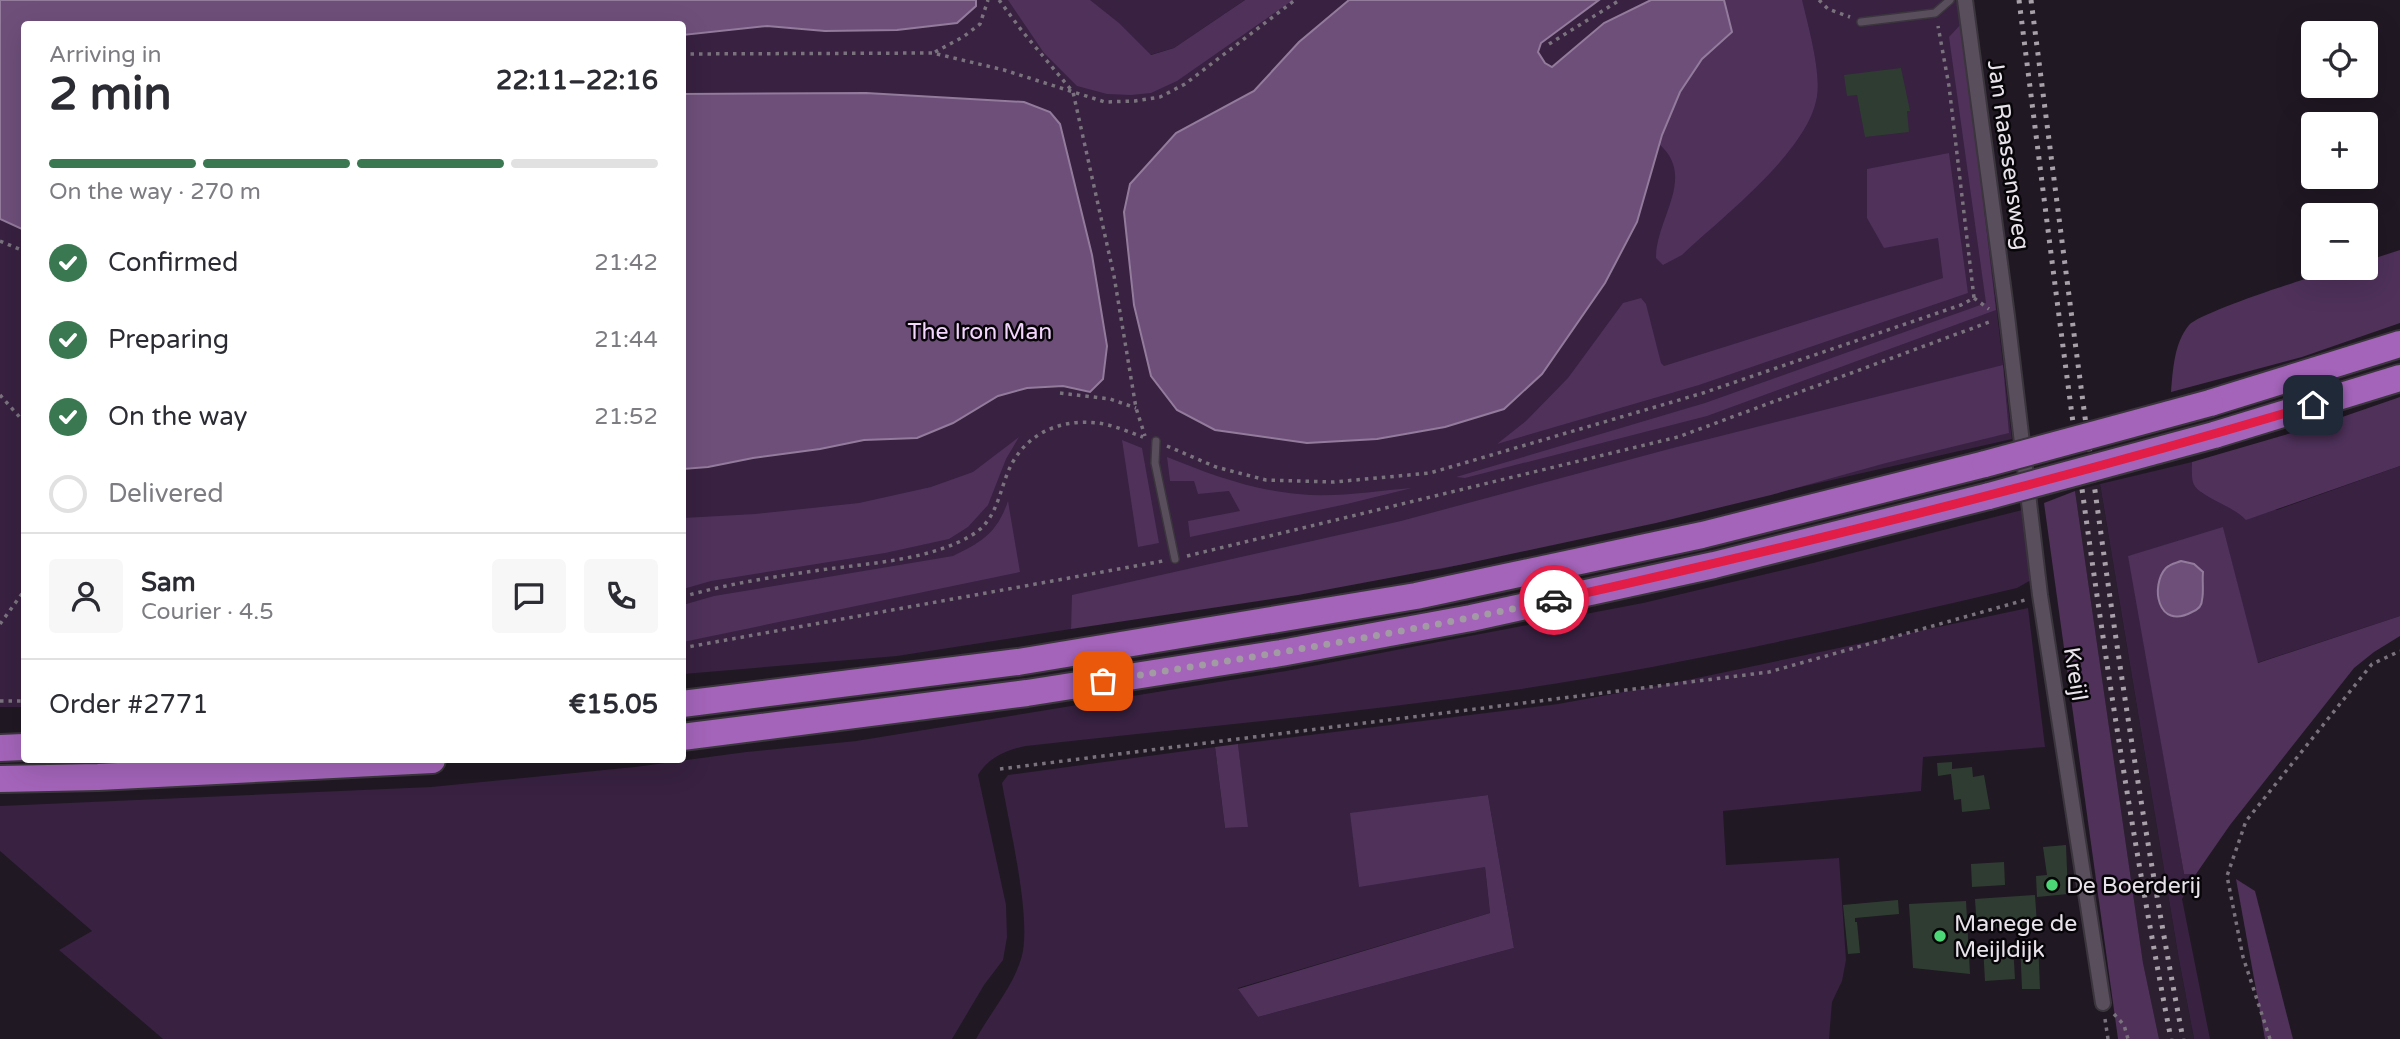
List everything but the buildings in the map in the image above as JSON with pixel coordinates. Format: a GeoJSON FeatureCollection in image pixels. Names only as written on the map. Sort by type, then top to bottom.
{"type":"FeatureCollection","features":[{"type":"Feature","properties":{"kind":"highway"},"geometry":{"type":"LineString","coordinates":[[686,704],[1018,662],[1416,596],[1702,535],[1984,464],[2210,403],[2400,344]]}},
{"type":"Feature","properties":{"kind":"highway"},"geometry":{"type":"LineString","coordinates":[[686,736],[1027,693],[1281,653],[1471,618],[1714,565],[1989,496],[2214,435],[2400,378]]}},
{"type":"Feature","properties":{"kind":"highway"},"geometry":{"type":"LineString","coordinates":[[0,748],[21,747]]}},
{"type":"Feature","properties":{"kind":"highway"},"geometry":{"type":"LineString","coordinates":[[0,779],[98,778],[376,763]]}},
{"type":"Feature","properties":{"kind":"street","name":"Jan Raassensweg"},"geometry":{"type":"LineString","coordinates":[[1965,0],[2007,316]]}},
{"type":"Feature","properties":{"kind":"street","name":"Kreijl"},"geometry":{"type":"LineString","coordinates":[[2007,316],[2040,595],[2103,1003]]}},
{"type":"Feature","properties":{"kind":"lane"},"geometry":{"type":"LineString","coordinates":[[1861,22],[1935,13],[1950,0]]}},
{"type":"Feature","properties":{"kind":"lane"},"geometry":{"type":"LineString","coordinates":[[1156,441],[1155,463],[1175,559]]}},
{"type":"Feature","properties":{"kind":"path"},"geometry":{"type":"LineString","coordinates":[[933,53],[963,37],[980,24],[988,0]]}},
{"type":"Feature","properties":{"kind":"path"},"geometry":{"type":"LineString","coordinates":[[686,596],[712,588],[783,575],[887,561],[951,546],[986,524],[995,510],[1007,474],[1019,452],[1030,440],[1071,422],[1100,423],[1146,438],[1136,408],[1114,276],[1073,92],[999,0]]}},
{"type":"Feature","properties":{"kind":"path"},"geometry":{"type":"LineString","coordinates":[[686,54],[933,53],[1004,70],[1105,102],[1135,102],[1160,97],[1185,84],[1295,0]]}},
{"type":"Feature","properties":{"kind":"path"},"geometry":{"type":"LineString","coordinates":[[1549,44],[1620,0]]}},
{"type":"Feature","properties":{"kind":"path"},"geometry":{"type":"LineString","coordinates":[[1819,0],[1828,9],[1861,22]]}},
{"type":"Feature","properties":{"kind":"path"},"geometry":{"type":"LineString","coordinates":[[1156,441],[1216,467],[1266,480],[1334,482],[1430,473],[1703,393],[1961,305],[1974,298],[1949,86],[1935,13]]}},
{"type":"Feature","properties":{"kind":"path"},"geometry":{"type":"LineString","coordinates":[[0,241],[21,250]]}},
{"type":"Feature","properties":{"kind":"path"},"geometry":{"type":"LineString","coordinates":[[686,647],[1175,559],[1678,437],[2007,316]]}},
{"type":"Feature","properties":{"kind":"path"},"geometry":{"type":"LineString","coordinates":[[1060,393],[1110,399],[1136,408]]}},
{"type":"Feature","properties":{"kind":"path"},"geometry":{"type":"LineString","coordinates":[[0,396],[21,419]]}},
{"type":"Feature","properties":{"kind":"path"},"geometry":{"type":"LineString","coordinates":[[1000,769],[1769,672],[2040,595]]}},
{"type":"Feature","properties":{"kind":"path"},"geometry":{"type":"LineString","coordinates":[[0,624],[21,596]]}},
{"type":"Feature","properties":{"kind":"path"},"geometry":{"type":"LineString","coordinates":[[2270,1039],[2243,957],[2227,876],[2231,864],[2246,821],[2372,664],[2400,651]]}},
{"type":"Feature","properties":{"kind":"path"},"geometry":{"type":"LineString","coordinates":[[0,701],[21,701]]}},
{"type":"Feature","properties":{"kind":"path"},"geometry":{"type":"LineString","coordinates":[[2103,1003],[2108,1039]]}},
{"type":"Feature","properties":{"kind":"path"},"geometry":{"type":"LineString","coordinates":[[2103,1003],[2124,1025],[2128,1039]]}},
{"type":"Feature","properties":{"kind":"shaded area"},"geometry":{"type":"Polygon","coordinates":[[[0,0],[976,0],[976,6],[957,23],[897,30],[825,31],[767,26],[686,35],[686,21],[21,21],[21,229],[0,219],[0,0]]]}},
{"type":"Feature","properties":{"kind":"shaded area"},"geometry":{"type":"Polygon","coordinates":[[[1008,0],[1090,0],[1119,23],[1151,55],[1174,48],[1245,0],[1293,0],[1177,81],[1151,93],[1131,95],[1107,94],[1077,86],[1044,53],[1008,0]]]}},
{"type":"Feature","properties":{"kind":"shaded area"},"geometry":{"type":"Polygon","coordinates":[[[1349,0],[1599,0],[1541,43],[1538,52],[1545,63],[1552,67],[1604,23],[1651,0],[1724,0],[1732,32],[1702,59],[1680,92],[1662,135],[1637,222],[1605,283],[1542,374],[1504,409],[1445,427],[1377,439],[1307,443],[1215,430],[1177,410],[1151,376],[1134,305],[1124,212],[1130,184],[1176,133],[1254,91],[1299,42],[1349,0]]]}},
{"type":"Feature","properties":{"kind":"shaded area"},"geometry":{"type":"Polygon","coordinates":[[[1724,0],[1802,0],[1816,61],[1817,96],[1811,117],[1798,139],[1762,182],[1682,255],[1663,265],[1656,258],[1672,198],[1675,170],[1670,157],[1659,144],[1680,92],[1702,59],[1732,32],[1724,0]]]}},
{"type":"Feature","properties":{"kind":"shaded area"},"geometry":{"type":"Polygon","coordinates":[[[1962,23],[1996,310],[1707,416],[1465,478],[1456,477],[1705,403],[1986,303],[1949,37],[1962,23]]]}},
{"type":"Feature","properties":{"kind":"shaded area"},"geometry":{"type":"Polygon","coordinates":[[[866,93],[1024,102],[1050,112],[1060,124],[1092,255],[1107,346],[1103,379],[1090,392],[1063,386],[1027,388],[998,396],[953,423],[917,438],[864,440],[686,469],[686,94],[866,93]]]}},
{"type":"Feature","properties":{"kind":"shaded area"},"geometry":{"type":"Polygon","coordinates":[[[1949,153],[1968,293],[1699,385],[1497,444],[1526,421],[1568,378],[1623,303],[1641,298],[1646,304],[1664,366],[1943,278],[1938,238],[1884,248],[1867,218],[1867,169],[1949,153]]]}},
{"type":"Feature","properties":{"kind":"shaded area"},"geometry":{"type":"Polygon","coordinates":[[[2400,250],[2400,323],[2302,357],[2171,392],[2180,340],[2189,325],[2198,319],[2304,280],[2378,280],[2378,257],[2400,250]]]}},
{"type":"Feature","properties":{"kind":"shaded area"},"geometry":{"type":"Polygon","coordinates":[[[2003,365],[2009,433],[1656,523],[1464,564],[1298,595],[1071,629],[1072,595],[1401,521],[1669,449],[2003,365]]]}},
{"type":"Feature","properties":{"kind":"shaded area"},"geometry":{"type":"Polygon","coordinates":[[[2400,397],[2400,466],[2246,520],[2194,485],[2192,462],[2322,424],[2400,397]]]}},
{"type":"Feature","properties":{"kind":"shaded area"},"geometry":{"type":"Polygon","coordinates":[[[1019,437],[1006,459],[988,505],[968,527],[949,539],[885,553],[711,581],[686,588],[686,518],[859,503],[931,487],[973,472],[1019,437]]]}},
{"type":"Feature","properties":{"kind":"shaded area"},"geometry":{"type":"Polygon","coordinates":[[[1122,440],[1142,448],[1159,543],[1138,547],[1122,440]]]}},
{"type":"Feature","properties":{"kind":"shaded area"},"geometry":{"type":"Polygon","coordinates":[[[1167,457],[1231,480],[1281,492],[1326,495],[1412,488],[1190,537],[1188,521],[1240,511],[1229,491],[1198,494],[1194,481],[1170,481],[1167,457]]]}},
{"type":"Feature","properties":{"kind":"shaded area"},"geometry":{"type":"Polygon","coordinates":[[[2100,484],[2194,1039],[2159,1039],[2143,963],[2075,491],[2100,484]]]}},
{"type":"Feature","properties":{"kind":"shaded area"},"geometry":{"type":"Polygon","coordinates":[[[2075,491],[2143,963],[2159,1039],[2118,1039],[2044,503],[2075,491]]]}},
{"type":"Feature","properties":{"kind":"shaded area"},"geometry":{"type":"Polygon","coordinates":[[[1008,501],[1020,572],[686,641],[686,604],[714,596],[953,556],[987,535],[1004,512],[1008,501]]]}},
{"type":"Feature","properties":{"kind":"shaded area"},"geometry":{"type":"Polygon","coordinates":[[[2223,527],[2258,663],[2400,616],[2400,636],[2354,668],[2230,825],[2196,874],[2184,874],[2128,556],[2223,527]],[[2181,561],[2168,565],[2196,611],[2202,603],[2201,586],[2181,561]]]}},
{"type":"Feature","properties":{"kind":"shaded area"},"geometry":{"type":"Polygon","coordinates":[[[2181,561],[2194,564],[2203,572],[2202,602],[2199,608],[2192,612],[2171,616],[2160,604],[2158,585],[2166,568],[2181,561]]]}},
{"type":"Feature","properties":{"kind":"shaded area"},"geometry":{"type":"Polygon","coordinates":[[[1238,744],[1248,827],[1225,828],[1215,747],[1238,744]]]}},
{"type":"Feature","properties":{"kind":"shaded area"},"geometry":{"type":"Polygon","coordinates":[[[1488,795],[1514,948],[1258,1017],[1238,989],[1490,913],[1485,867],[1359,887],[1350,813],[1488,795]]]}},
{"type":"Feature","properties":{"kind":"shaded area"},"geometry":{"type":"Polygon","coordinates":[[[2236,879],[2255,891],[2293,1039],[2265,1039],[2236,879]]]}},
{"type":"Feature","properties":{"kind":"green space","name":"The Iron Man"},"geometry":{"type":"Polygon","coordinates":[[[0,0],[1245,0],[1174,48],[1150,55],[1112,18],[1151,88],[1285,0],[1960,0],[2012,439],[1441,569],[1072,617],[1071,629],[897,656],[686,674],[686,21],[21,21],[21,707],[0,707],[0,0]]]}},
{"type":"Feature","properties":{"kind":"green space"},"geometry":{"type":"Polygon","coordinates":[[[2192,462],[2194,485],[2202,493],[2237,509],[2277,510],[2400,466],[2400,616],[2257,663],[2223,528],[2129,556],[2184,874],[2196,874],[2182,899],[2210,1039],[2194,1039],[2100,484],[2192,462]]]}},
{"type":"Feature","properties":{"kind":"green space"},"geometry":{"type":"Polygon","coordinates":[[[2026,509],[2035,574],[2031,580],[2017,588],[1641,669],[1514,690],[1392,706],[1026,746],[992,759],[978,775],[1006,905],[1007,937],[1003,960],[984,985],[952,1039],[163,1039],[59,950],[92,931],[0,851],[0,806],[431,787],[686,763],[686,760],[746,752],[856,741],[1286,671],[1643,603],[2026,509]]]}},
{"type":"Feature","properties":{"kind":"green space"},"geometry":{"type":"Polygon","coordinates":[[[2028,608],[2045,747],[1923,757],[1921,791],[1723,811],[1726,865],[1839,858],[1846,960],[1842,981],[1832,1002],[1829,1039],[976,1039],[1012,980],[1024,943],[1022,898],[1002,783],[1008,775],[1215,747],[1225,828],[1247,827],[1238,744],[1558,704],[1678,682],[2028,608]],[[1488,795],[1350,814],[1485,867],[1490,913],[1238,988],[1258,1017],[1514,948],[1488,795]]]}},
{"type":"Feature","properties":{"kind":"railway"},"geometry":{"type":"LineString","coordinates":[[2019,0],[2105,651],[2171,1039]]}},
{"type":"Feature","properties":{"kind":"railway"},"geometry":{"type":"LineString","coordinates":[[2031,0],[2081,391],[2118,651],[2159,910],[2183,1039]]}},
{"type":"Feature","properties":{"kind":"way so far"},"geometry":{"type":"LineString","coordinates":[[1103,681],[1281,653],[1554,600]]}},
{"type":"Feature","properties":{"kind":"place","name":"De Boerderij"},"geometry":{"type":"Point","coordinates":[2052,885]}},
{"type":"Feature","properties":{"kind":"place","name":"Manege de Meijldijk"},"geometry":{"type":"Point","coordinates":[1940,936]}},
{"type":"Feature","properties":{"kind":"route"},"geometry":{"type":"LineString","coordinates":[[1554,600],[1714,565],[1989,496],[2214,435],[2313,405]]}}]}
